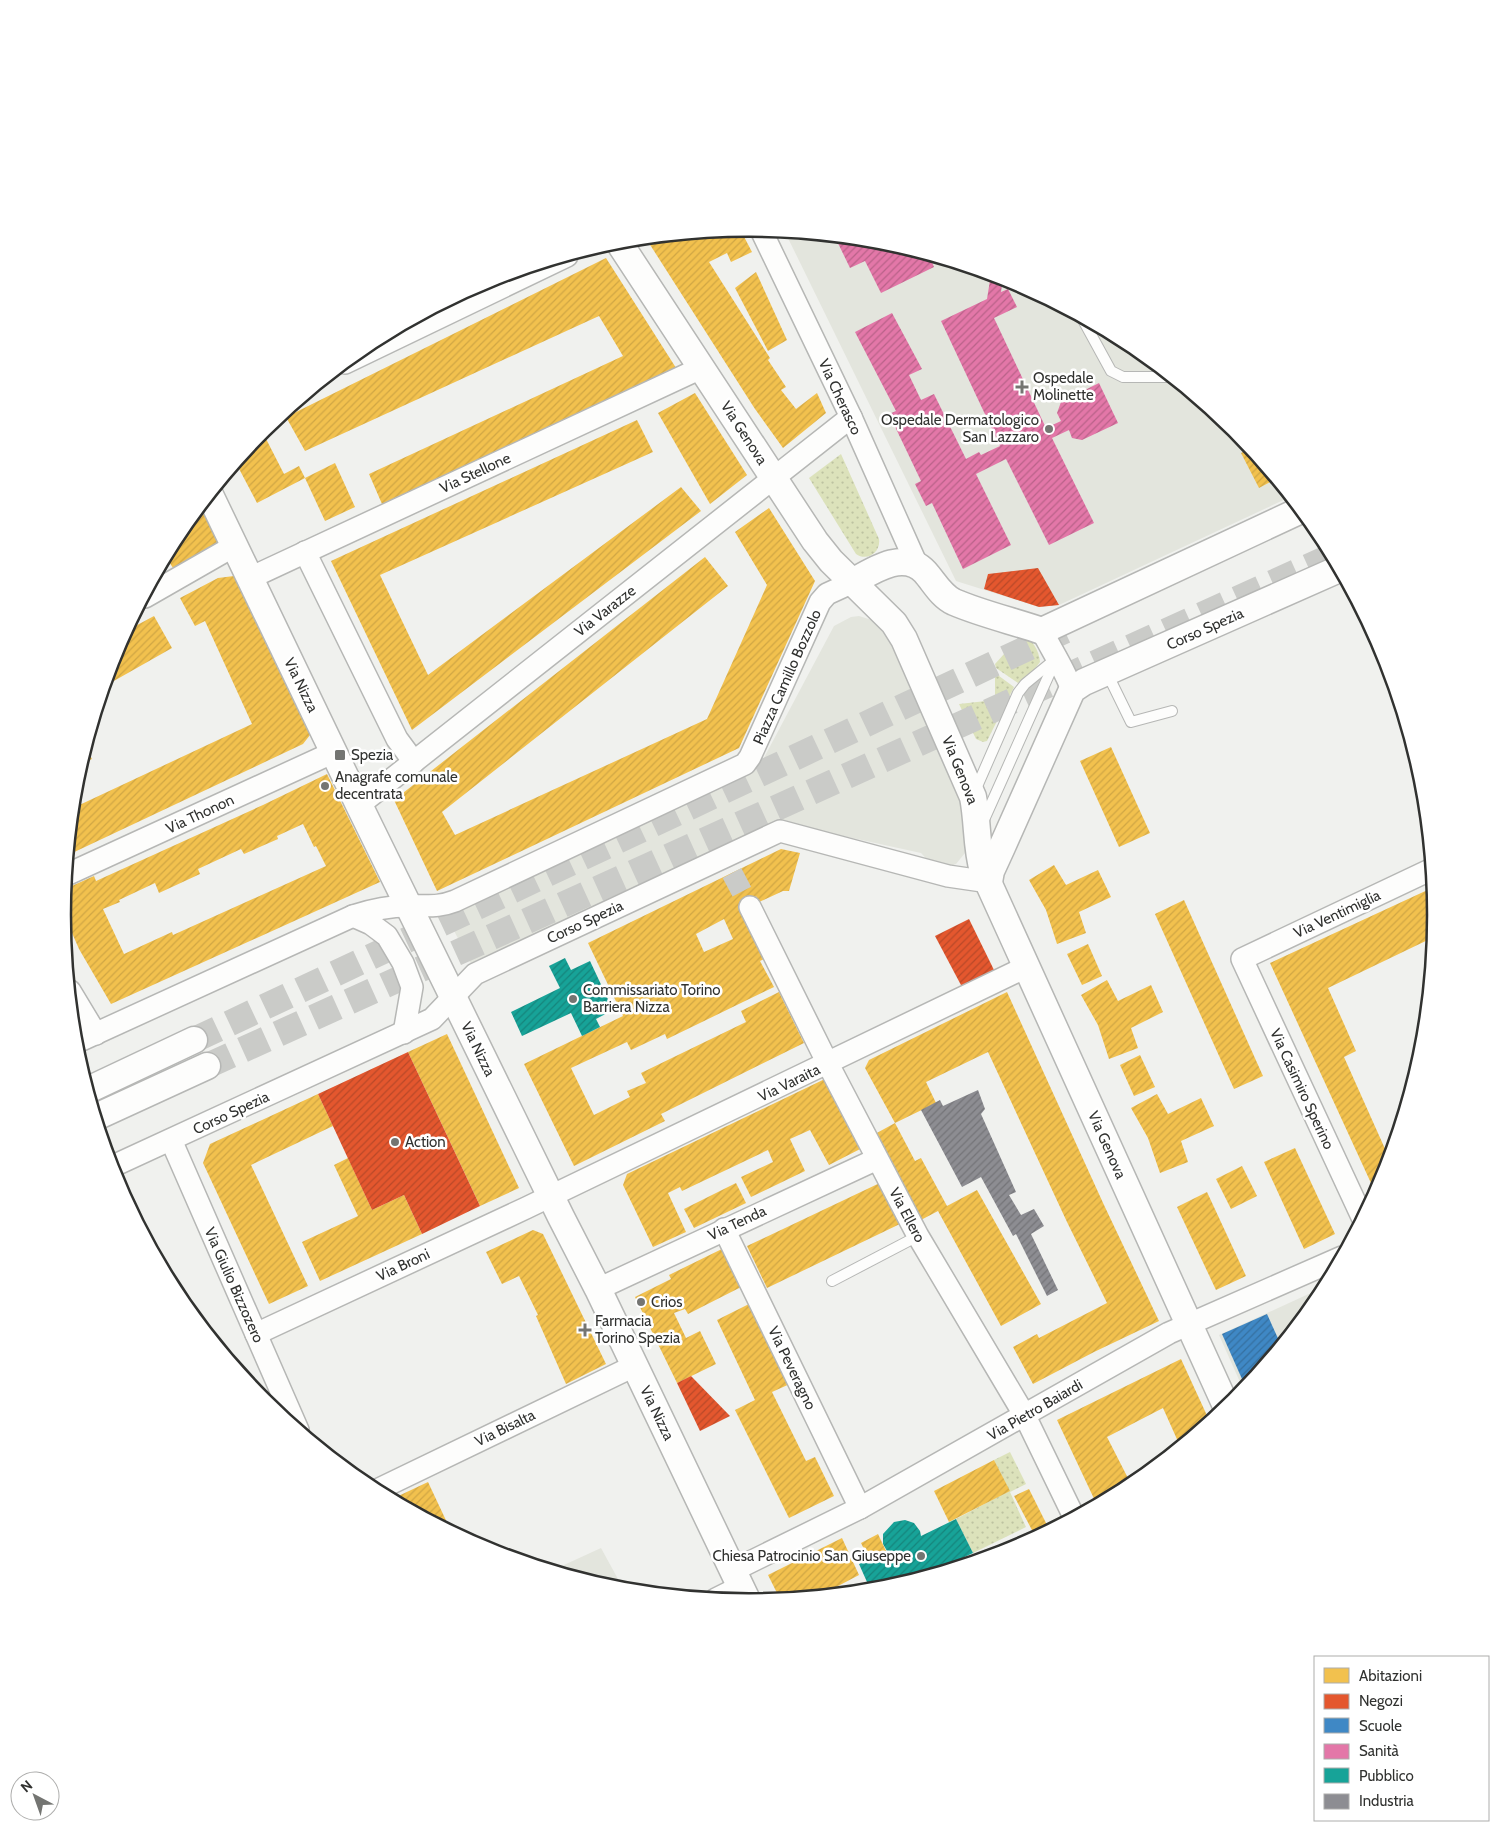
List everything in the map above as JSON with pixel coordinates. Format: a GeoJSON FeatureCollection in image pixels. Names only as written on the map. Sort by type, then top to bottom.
{"type":"FeatureCollection","features":[{"type":"Feature","properties":{"kind":"street","name":"Via Cherasco"},"geometry":{"type":"LineString","coordinates":[[765,238],[850,417],[917,565]]}},
{"type":"Feature","properties":{"kind":"street","name":"Via Genova"},"geometry":{"type":"LineString","coordinates":[[623,249],[815,541],[852,583],[894,623],[904,639],[973,797],[976,810],[979,859],[1026,967],[1224,1400]]}},
{"type":"Feature","properties":{"kind":"street"},"geometry":{"type":"LineString","coordinates":[[388,342],[533,272]]}},
{"type":"Feature","properties":{"kind":"street","name":"Via Stellone"},"geometry":{"type":"LineString","coordinates":[[250,578],[701,368]]}},
{"type":"Feature","properties":{"kind":"street","name":"Via Varazze"},"geometry":{"type":"LineString","coordinates":[[359,805],[850,417]]}},
{"type":"Feature","properties":{"kind":"street","name":"Via Nizza"},"geometry":{"type":"LineString","coordinates":[[213,501],[408,906],[598,1289],[740,1587]]}},
{"type":"Feature","properties":{"kind":"street"},"geometry":{"type":"LineString","coordinates":[[917,565],[941,592],[952,601],[1042,631],[1295,513]]}},
{"type":"Feature","properties":{"kind":"street"},"geometry":{"type":"LineString","coordinates":[[154,591],[234,546]]}},
{"type":"Feature","properties":{"kind":"street"},"geometry":{"type":"LineString","coordinates":[[305,552],[397,739],[414,762]]}},
{"type":"Feature","properties":{"kind":"street","name":"Piazza Camillo Bozzolo"},"geometry":{"type":"LineString","coordinates":[[408,906],[442,906],[745,764],[750,758],[820,602],[827,594],[892,563],[901,562],[917,565]]}},
{"type":"Feature","properties":{"kind":"street","name":"Corso Spezia"},"geometry":{"type":"LineString","coordinates":[[1072,690],[1084,682],[1334,571]]}},
{"type":"Feature","properties":{"kind":"street"},"geometry":{"type":"LineString","coordinates":[[989,882],[991,871],[1072,690],[1042,631]]}},
{"type":"Feature","properties":{"kind":"street","name":"Via Thonon"},"geometry":{"type":"LineString","coordinates":[[73,872],[334,752]]}},
{"type":"Feature","properties":{"kind":"street","name":"Corso Spezia"},"geometry":{"type":"LineString","coordinates":[[119,1165],[432,1019],[475,974],[728,865],[780,831],[948,876],[989,882]]}},
{"type":"Feature","properties":{"kind":"street","name":"Via Ventimiglia"},"geometry":{"type":"LineString","coordinates":[[1242,959],[1426,872]]}},
{"type":"Feature","properties":{"kind":"street"},"geometry":{"type":"LineString","coordinates":[[83,1040],[353,916],[376,908],[408,906]]}},
{"type":"Feature","properties":{"kind":"street","name":"Via Ellero"},"geometry":{"type":"LineString","coordinates":[[750,907],[877,1159],[918,1236],[1025,1416],[1071,1512]]}},
{"type":"Feature","properties":{"kind":"street"},"geometry":{"type":"LineString","coordinates":[[353,916],[371,924],[387,936],[403,963],[412,987],[404,1033]]}},
{"type":"Feature","properties":{"kind":"street","name":"Via Casimiro Sperino"},"geometry":{"type":"LineString","coordinates":[[1242,959],[1360,1212]]}},
{"type":"Feature","properties":{"kind":"street","name":"Via Varaita"},"geometry":{"type":"LineString","coordinates":[[551,1196],[1026,967]]}},
{"type":"Feature","properties":{"kind":"street"},"geometry":{"type":"LineString","coordinates":[[77,1002],[96,1034]]}},
{"type":"Feature","properties":{"kind":"street"},"geometry":{"type":"LineString","coordinates":[[93,1088],[194,1040]]}},
{"type":"Feature","properties":{"kind":"street"},"geometry":{"type":"LineString","coordinates":[[101,1115],[207,1066]]}},
{"type":"Feature","properties":{"kind":"street","name":"Via Giulio Bizzozero"},"geometry":{"type":"LineString","coordinates":[[171,1140],[292,1415]]}},
{"type":"Feature","properties":{"kind":"street","name":"Via Tenda"},"geometry":{"type":"LineString","coordinates":[[598,1289],[877,1159]]}},
{"type":"Feature","properties":{"kind":"street","name":"Via Broni"},"geometry":{"type":"LineString","coordinates":[[256,1334],[551,1196]]}},
{"type":"Feature","properties":{"kind":"street","name":"Via Peveragno"},"geometry":{"type":"LineString","coordinates":[[724,1229],[860,1508]]}},
{"type":"Feature","properties":{"kind":"street","name":"Via Pietro Baiardi"},"geometry":{"type":"LineString","coordinates":[[728,1593],[860,1508],[1169,1334],[1333,1261]]}},
{"type":"Feature","properties":{"kind":"street","name":"Via Bisalta"},"geometry":{"type":"LineString","coordinates":[[384,1486],[634,1366]]}},
{"type":"Feature","properties":{"kind":"lane"},"geometry":{"type":"LineString","coordinates":[[1087,327],[1111,372],[1123,377],[1162,377]]}},
{"type":"Feature","properties":{"kind":"lane"},"geometry":{"type":"LineString","coordinates":[[973,797],[1018,692],[1056,659]]}},
{"type":"Feature","properties":{"kind":"lane"},"geometry":{"type":"LineString","coordinates":[[977,836],[1056,659]]}},
{"type":"Feature","properties":{"kind":"lane"},"geometry":{"type":"LineString","coordinates":[[1107,673],[1131,722],[1172,711]]}},
{"type":"Feature","properties":{"kind":"lane"},"geometry":{"type":"LineString","coordinates":[[832,1281],[918,1236]]}},
{"type":"Feature","properties":{"kind":"shaded area","name":"Ospedale Molinette"},"geometry":{"type":"Polygon","coordinates":[[[788,239],[838,243],[882,250],[925,260],[968,273],[1049,307],[1089,328],[1162,377],[1229,436],[1285,499],[1059,605],[1039,607],[956,581],[788,239]]]}},
{"type":"Feature","properties":{"kind":"shaded area"},"geometry":{"type":"Polygon","coordinates":[[[859,616],[875,621],[892,640],[961,801],[967,842],[965,853],[956,864],[933,866],[921,853],[784,823],[471,964],[445,913],[758,769],[834,626],[851,617],[859,616]]]}},
{"type":"Feature","properties":{"kind":"shaded area"},"geometry":{"type":"Polygon","coordinates":[[[1313,1292],[1288,1328],[1240,1383],[1219,1335],[1313,1292]]]}},
{"type":"Feature","properties":{"kind":"shaded area"},"geometry":{"type":"Polygon","coordinates":[[[601,1548],[619,1581],[574,1571],[560,1567],[601,1548]]]}},
{"type":"Feature","properties":{"kind":"green space"},"geometry":{"type":"Polygon","coordinates":[[[841,454],[879,539],[876,552],[869,556],[865,557],[856,554],[809,478],[841,454]]]}},
{"type":"Feature","properties":{"kind":"green space"},"geometry":{"type":"Polygon","coordinates":[[[1022,634],[1034,645],[1040,662],[1031,674],[1018,683],[996,668],[995,664],[1022,634]]]}},
{"type":"Feature","properties":{"kind":"green space"},"geometry":{"type":"Polygon","coordinates":[[[995,673],[1014,687],[987,741],[983,742],[976,739],[959,704],[995,700],[995,673]]]}},
{"type":"Feature","properties":{"kind":"green space"},"geometry":{"type":"Polygon","coordinates":[[[1010,1452],[1026,1484],[1010,1492],[1026,1527],[973,1553],[956,1519],[1009,1491],[994,1460],[1010,1452]]]}},
{"type":"Feature","properties":{"kind":"building: Abitazioni"},"geometry":{"type":"Polygon","coordinates":[[[744,237],[752,252],[731,262],[727,253],[709,262],[770,358],[768,360],[786,387],[781,390],[796,409],[817,393],[826,413],[783,448],[755,409],[650,245],[744,237]]]}},
{"type":"Feature","properties":{"kind":"building: Abitazioni"},"geometry":{"type":"Polygon","coordinates":[[[606,258],[678,371],[382,504],[369,474],[623,356],[599,316],[305,451],[287,420],[295,412],[606,258]]]}},
{"type":"Feature","properties":{"kind":"building: Abitazioni"},"geometry":{"type":"Polygon","coordinates":[[[756,272],[787,340],[768,351],[735,288],[756,272]]]}},
{"type":"Feature","properties":{"kind":"building: Abitazioni"},"geometry":{"type":"Polygon","coordinates":[[[695,393],[747,475],[710,504],[658,413],[695,393]]]}},
{"type":"Feature","properties":{"kind":"building: Abitazioni"},"geometry":{"type":"Polygon","coordinates":[[[637,420],[653,452],[380,575],[428,675],[681,487],[701,511],[412,730],[331,561],[637,420]]]}},
{"type":"Feature","properties":{"kind":"building: Abitazioni"},"geometry":{"type":"Polygon","coordinates":[[[266,440],[284,474],[299,466],[305,478],[257,503],[239,469],[266,440]]]}},
{"type":"Feature","properties":{"kind":"building: Abitazioni"},"geometry":{"type":"Polygon","coordinates":[[[1244,452],[1271,482],[1259,488],[1241,453],[1244,452]]]}},
{"type":"Feature","properties":{"kind":"building: Abitazioni"},"geometry":{"type":"Polygon","coordinates":[[[335,463],[355,507],[325,521],[305,478],[335,463]]]}},
{"type":"Feature","properties":{"kind":"building: Abitazioni"},"geometry":{"type":"Polygon","coordinates":[[[769,508],[815,581],[739,748],[437,891],[394,800],[705,557],[728,586],[442,812],[455,835],[707,719],[767,585],[735,532],[769,508]]]}},
{"type":"Feature","properties":{"kind":"building: Abitazioni"},"geometry":{"type":"Polygon","coordinates":[[[204,513],[219,543],[173,568],[170,563],[204,513]]]}},
{"type":"Feature","properties":{"kind":"building: Abitazioni"},"geometry":{"type":"Polygon","coordinates":[[[234,576],[310,735],[303,744],[75,852],[81,804],[252,724],[205,621],[195,626],[180,598],[218,578],[234,576]]]}},
{"type":"Feature","properties":{"kind":"building: Abitazioni"},"geometry":{"type":"Polygon","coordinates":[[[154,616],[172,648],[113,681],[123,656],[137,625],[154,616]]]}},
{"type":"Feature","properties":{"kind":"building: Abitazioni"},"geometry":{"type":"Polygon","coordinates":[[[1111,747],[1150,833],[1119,847],[1080,761],[1111,747]]]}},
{"type":"Feature","properties":{"kind":"building: Abitazioni"},"geometry":{"type":"Polygon","coordinates":[[[327,774],[380,882],[111,1004],[79,949],[72,932],[72,886],[94,876],[96,881],[327,774]],[[303,824],[277,836],[278,839],[244,854],[241,849],[198,869],[200,874],[159,893],[155,883],[103,909],[124,954],[172,932],[173,935],[326,866],[316,846],[314,847],[303,824]]]}},
{"type":"Feature","properties":{"kind":"building: Abitazioni"},"geometry":{"type":"Polygon","coordinates":[[[781,849],[800,853],[789,891],[783,891],[746,908],[768,957],[760,961],[774,987],[667,1039],[665,1034],[631,1050],[627,1042],[571,1068],[594,1115],[630,1097],[627,1091],[646,1083],[641,1073],[746,1022],[741,1011],[779,992],[804,1043],[661,1114],[665,1121],[574,1166],[524,1064],[623,1016],[588,943],[781,849]],[[724,919],[696,934],[704,952],[733,939],[724,919]]]}},
{"type":"Feature","properties":{"kind":"building: Abitazioni"},"geometry":{"type":"Polygon","coordinates":[[[1054,865],[1066,885],[1098,870],[1111,897],[1079,912],[1086,933],[1057,944],[1046,910],[1029,880],[1054,865]]]}},
{"type":"Feature","properties":{"kind":"building: Abitazioni"},"geometry":{"type":"Polygon","coordinates":[[[1427,890],[1427,940],[1328,988],[1356,1051],[1344,1057],[1386,1150],[1372,1185],[1270,963],[1427,890]]]}},
{"type":"Feature","properties":{"kind":"building: Abitazioni"},"geometry":{"type":"Polygon","coordinates":[[[1184,900],[1263,1076],[1234,1089],[1155,914],[1184,900]]]}},
{"type":"Feature","properties":{"kind":"building: Abitazioni"},"geometry":{"type":"Polygon","coordinates":[[[1088,944],[1102,976],[1082,985],[1067,954],[1088,944]]]}},
{"type":"Feature","properties":{"kind":"building: Abitazioni"},"geometry":{"type":"Polygon","coordinates":[[[1107,980],[1118,1001],[1151,985],[1163,1012],[1131,1028],[1138,1048],[1109,1059],[1098,1025],[1081,995],[1107,980]]]}},
{"type":"Feature","properties":{"kind":"building: Abitazioni"},"geometry":{"type":"Polygon","coordinates":[[[1007,992],[1159,1321],[1033,1384],[1013,1347],[1037,1334],[1039,1338],[1107,1303],[988,1052],[926,1082],[936,1103],[895,1123],[865,1068],[869,1060],[1007,992]]]}},
{"type":"Feature","properties":{"kind":"building: Abitazioni"},"geometry":{"type":"Polygon","coordinates":[[[447,1034],[519,1188],[480,1206],[408,1052],[447,1034]]]}},
{"type":"Feature","properties":{"kind":"building: Abitazioni"},"geometry":{"type":"Polygon","coordinates":[[[1140,1055],[1155,1087],[1134,1096],[1120,1065],[1140,1055]]]}},
{"type":"Feature","properties":{"kind":"building: Abitazioni"},"geometry":{"type":"Polygon","coordinates":[[[829,1077],[866,1146],[829,1165],[810,1130],[790,1139],[805,1171],[751,1197],[741,1177],[773,1162],[768,1150],[682,1191],[680,1187],[668,1193],[686,1232],[653,1247],[623,1185],[627,1174],[829,1077]]]}},
{"type":"Feature","properties":{"kind":"building: Abitazioni"},"geometry":{"type":"Polygon","coordinates":[[[318,1094],[333,1126],[251,1165],[308,1286],[269,1304],[203,1163],[210,1144],[318,1094]]]}},
{"type":"Feature","properties":{"kind":"building: Abitazioni"},"geometry":{"type":"Polygon","coordinates":[[[1157,1094],[1168,1114],[1201,1098],[1214,1126],[1181,1141],[1188,1162],[1160,1173],[1148,1138],[1131,1108],[1157,1094]]]}},
{"type":"Feature","properties":{"kind":"building: Abitazioni"},"geometry":{"type":"Polygon","coordinates":[[[895,1123],[915,1161],[921,1158],[947,1206],[977,1190],[1041,1304],[1001,1326],[938,1211],[919,1221],[875,1134],[895,1123]]]}},
{"type":"Feature","properties":{"kind":"building: Abitazioni"},"geometry":{"type":"Polygon","coordinates":[[[1295,1148],[1335,1234],[1304,1249],[1264,1162],[1295,1148]]]}},
{"type":"Feature","properties":{"kind":"building: Abitazioni"},"geometry":{"type":"Polygon","coordinates":[[[348,1158],[372,1210],[404,1195],[422,1234],[320,1281],[302,1242],[358,1216],[334,1165],[348,1158]]]}},
{"type":"Feature","properties":{"kind":"building: Abitazioni"},"geometry":{"type":"Polygon","coordinates":[[[1242,1166],[1257,1196],[1231,1209],[1216,1179],[1242,1166]]]}},
{"type":"Feature","properties":{"kind":"building: Abitazioni"},"geometry":{"type":"Polygon","coordinates":[[[884,1181],[904,1222],[767,1288],[747,1246],[884,1181]]]}},
{"type":"Feature","properties":{"kind":"building: Abitazioni"},"geometry":{"type":"Polygon","coordinates":[[[736,1183],[746,1203],[694,1228],[684,1209],[736,1183]]]}},
{"type":"Feature","properties":{"kind":"building: Abitazioni"},"geometry":{"type":"Polygon","coordinates":[[[1207,1192],[1246,1276],[1216,1290],[1177,1207],[1207,1192]]]}},
{"type":"Feature","properties":{"kind":"building: Abitazioni"},"geometry":{"type":"Polygon","coordinates":[[[533,1230],[543,1234],[606,1364],[566,1384],[536,1316],[538,1315],[519,1276],[502,1284],[486,1252],[533,1230]]]}},
{"type":"Feature","properties":{"kind":"building: Abitazioni"},"geometry":{"type":"Polygon","coordinates":[[[728,1246],[747,1284],[688,1314],[685,1309],[674,1313],[686,1338],[700,1331],[716,1364],[677,1383],[635,1297],[671,1279],[669,1275],[728,1246]]]}},
{"type":"Feature","properties":{"kind":"building: Abitazioni"},"geometry":{"type":"Polygon","coordinates":[[[753,1302],[792,1383],[772,1392],[806,1461],[815,1457],[834,1496],[789,1518],[735,1410],[755,1400],[717,1320],[753,1302]]]}},
{"type":"Feature","properties":{"kind":"building: Abitazioni"},"geometry":{"type":"Polygon","coordinates":[[[1181,1359],[1207,1416],[1178,1441],[1163,1408],[1107,1437],[1128,1478],[1094,1499],[1057,1420],[1181,1359]]]}},
{"type":"Feature","properties":{"kind":"building: Abitazioni"},"geometry":{"type":"Polygon","coordinates":[[[994,1460],[1010,1491],[949,1522],[934,1491],[994,1460]]]}},
{"type":"Feature","properties":{"kind":"building: Abitazioni"},"geometry":{"type":"Polygon","coordinates":[[[428,1482],[447,1522],[410,1503],[399,1496],[428,1482]]]}},
{"type":"Feature","properties":{"kind":"building: Abitazioni"},"geometry":{"type":"Polygon","coordinates":[[[1029,1489],[1047,1525],[1033,1531],[1014,1496],[1029,1489]]]}},
{"type":"Feature","properties":{"kind":"building: Abitazioni"},"geometry":{"type":"Polygon","coordinates":[[[878,1534],[886,1551],[869,1559],[861,1543],[878,1534]]]}},
{"type":"Feature","properties":{"kind":"building: Abitazioni"},"geometry":{"type":"Polygon","coordinates":[[[842,1538],[859,1575],[833,1588],[777,1593],[768,1575],[842,1538]]]}},
{"type":"Feature","properties":{"kind":"building: Negozi"},"geometry":{"type":"Polygon","coordinates":[[[1038,568],[1059,605],[1039,607],[984,589],[988,574],[1038,568]]]}},
{"type":"Feature","properties":{"kind":"building: Negozi"},"geometry":{"type":"Polygon","coordinates":[[[969,919],[994,970],[962,987],[935,936],[969,919]]]}},
{"type":"Feature","properties":{"kind":"building: Negozi","name":"Action"},"geometry":{"type":"Polygon","coordinates":[[[408,1052],[480,1206],[422,1234],[404,1195],[372,1210],[318,1094],[408,1052]]]}},
{"type":"Feature","properties":{"kind":"building: Negozi"},"geometry":{"type":"Polygon","coordinates":[[[691,1376],[730,1416],[700,1431],[677,1383],[691,1376]]]}},
{"type":"Feature","properties":{"kind":"building: Scuole"},"geometry":{"type":"Polygon","coordinates":[[[1267,1314],[1279,1339],[1243,1380],[1222,1334],[1267,1314]]]}},
{"type":"Feature","properties":{"kind":"building: Sanità"},"geometry":{"type":"Polygon","coordinates":[[[838,243],[882,250],[925,260],[932,262],[934,267],[881,293],[865,261],[850,268],[838,243]]]}},
{"type":"Feature","properties":{"kind":"building: Sanità","name":"Ospedale Dermatologico San Lazzaro"},"geometry":{"type":"Polygon","coordinates":[[[990,282],[1002,286],[1001,292],[1008,289],[1017,307],[994,318],[1046,428],[1061,421],[1057,413],[1061,402],[1099,383],[1118,423],[1082,440],[1072,438],[1069,430],[1052,438],[1094,523],[1049,545],[1006,459],[976,474],[1011,545],[963,569],[932,503],[926,506],[915,484],[921,481],[889,414],[896,411],[855,332],[892,313],[922,369],[909,375],[921,400],[934,394],[966,459],[979,452],[981,455],[1000,446],[941,321],[987,299],[990,282]]]}},
{"type":"Feature","properties":{"kind":"building: Pubblico","name":"Commissariato Torino Barriera Nizza"},"geometry":{"type":"Polygon","coordinates":[[[565,958],[571,970],[590,961],[613,1010],[596,1019],[600,1027],[582,1036],[571,1013],[522,1036],[511,1012],[560,988],[549,966],[565,958]]]}},
{"type":"Feature","properties":{"kind":"building: Pubblico","name":"Chiesa Patrocinio San Giuseppe"},"geometry":{"type":"Polygon","coordinates":[[[956,1519],[973,1553],[953,1563],[925,1571],[868,1583],[859,1564],[887,1551],[883,1544],[883,1534],[894,1522],[905,1520],[914,1523],[921,1536],[956,1519]]]}},
{"type":"Feature","properties":{"kind":"building: Industria"},"geometry":{"type":"Polygon","coordinates":[[[978,1090],[985,1109],[981,1114],[1016,1192],[1009,1195],[1021,1215],[1034,1209],[1044,1226],[1031,1234],[1058,1290],[1047,1296],[1016,1234],[1013,1236],[981,1177],[962,1187],[921,1110],[940,1100],[943,1106],[978,1090]]]}},
{"type":"Feature","properties":{"kind":"tunnel"},"geometry":{"type":"LineString","coordinates":[[207,1066],[1326,559]]}},
{"type":"Feature","properties":{"kind":"tunnel"},"geometry":{"type":"LineString","coordinates":[[194,1040],[1068,629]]}},
{"type":"Feature","properties":{"kind":"tunnel"},"geometry":{"type":"LineString","coordinates":[[732,873],[750,907]]}},
{"type":"Feature","properties":{"kind":"place","name":"Ospedale Molinette"},"geometry":{"type":"Point","coordinates":[1022,387]}},
{"type":"Feature","properties":{"kind":"place","name":"Ospedale Dermatologico San Lazzaro"},"geometry":{"type":"Point","coordinates":[1049,429]}},
{"type":"Feature","properties":{"kind":"place","name":"Spezia"},"geometry":{"type":"Point","coordinates":[340,755]}},
{"type":"Feature","properties":{"kind":"place","name":"Anagrafe comunale decentrata"},"geometry":{"type":"Point","coordinates":[325,786]}},
{"type":"Feature","properties":{"kind":"place","name":"Commissariato Torino Barriera Nizza"},"geometry":{"type":"Point","coordinates":[573,999]}},
{"type":"Feature","properties":{"kind":"place","name":"Action"},"geometry":{"type":"Point","coordinates":[395,1142]}},
{"type":"Feature","properties":{"kind":"place","name":"Crios"},"geometry":{"type":"Point","coordinates":[641,1302]}},
{"type":"Feature","properties":{"kind":"place","name":"Farmacia Torino Spezia"},"geometry":{"type":"Point","coordinates":[585,1330]}},
{"type":"Feature","properties":{"kind":"place","name":"Chiesa Patrocinio San Giuseppe"},"geometry":{"type":"Point","coordinates":[921,1556]}}]}
